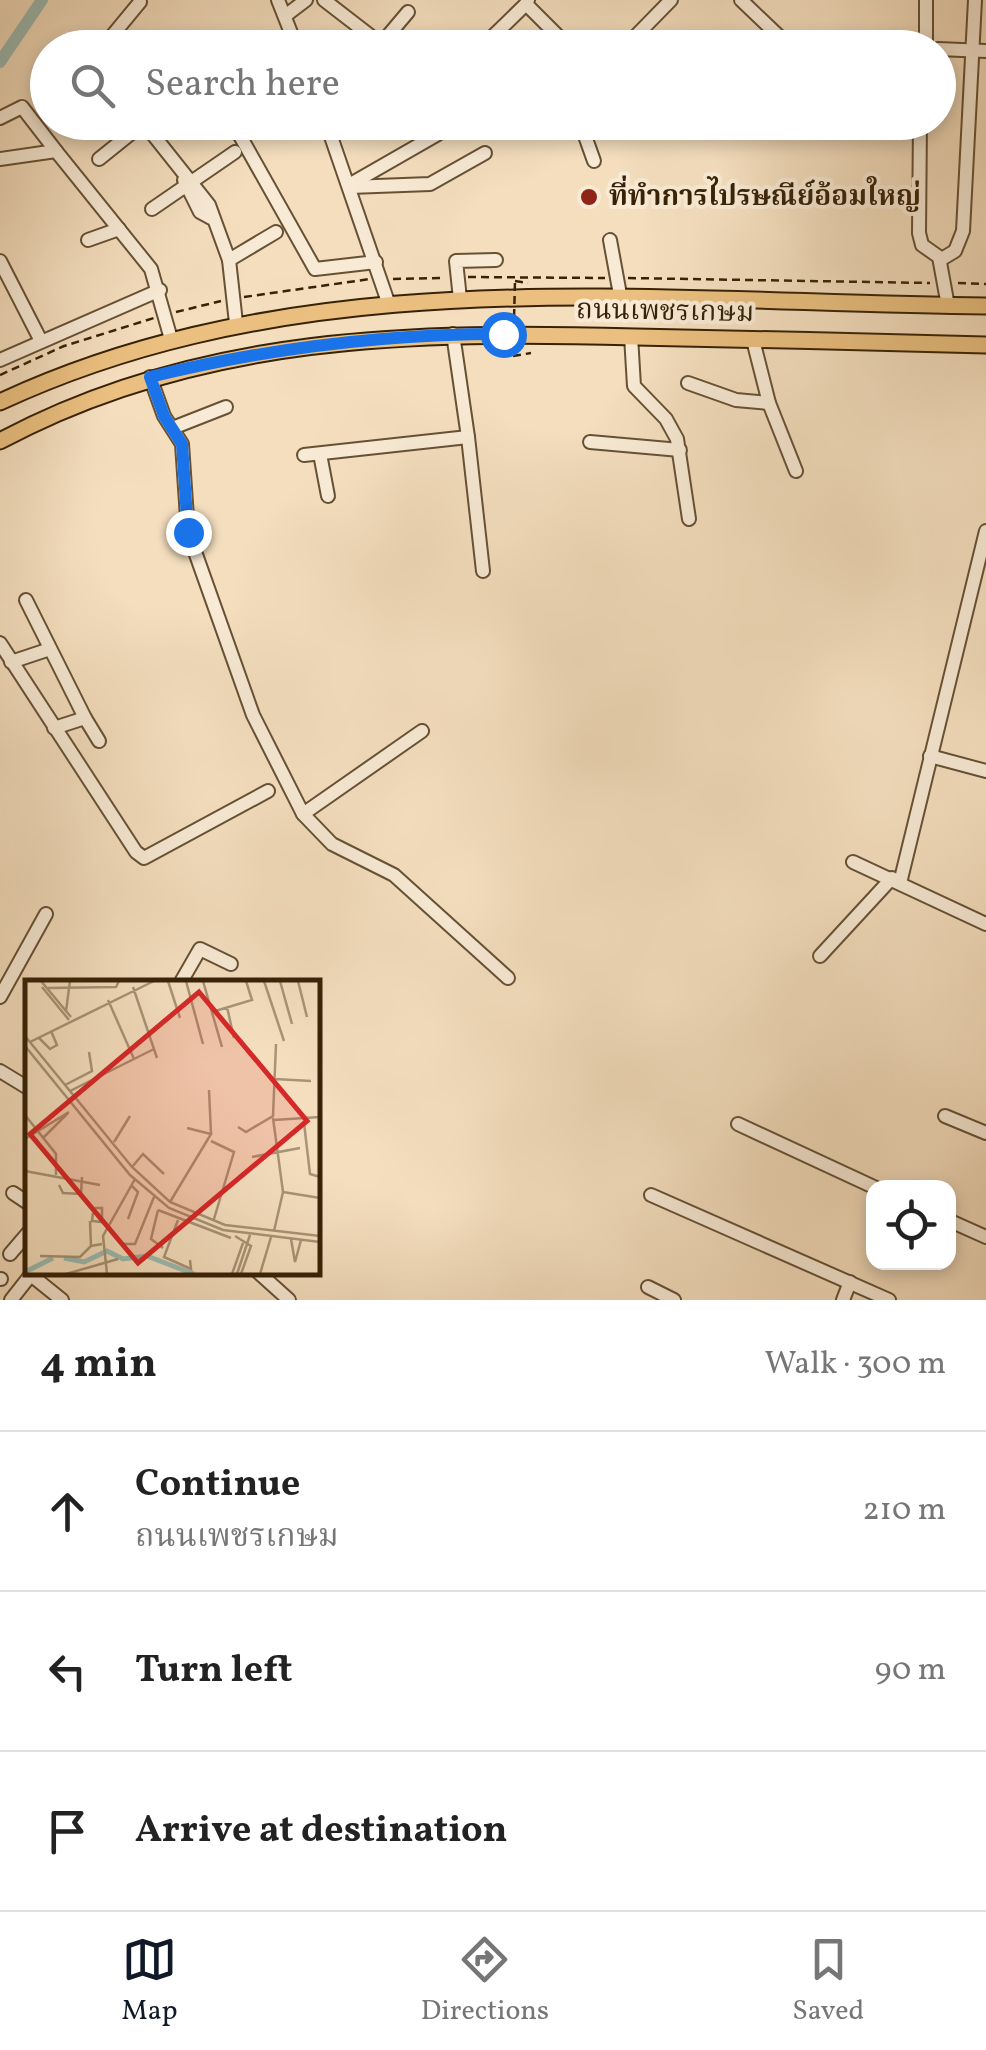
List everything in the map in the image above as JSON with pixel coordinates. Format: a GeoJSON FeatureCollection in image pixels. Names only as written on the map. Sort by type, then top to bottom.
{"type":"FeatureCollection","features":[{"type":"Feature","properties":{"kind":"main road","name":"ถนนเพชรเกษม"},"geometry":{"type":"LineString","coordinates":[[0,402],[89,364],[171,338],[236,323],[388,302],[621,300],[986,306]]}},
{"type":"Feature","properties":{"kind":"main road","name":"ถนนเพชรเกษม"},"geometry":{"type":"LineString","coordinates":[[0,440],[69,406],[150,377],[285,347],[453,334],[986,345]]}},
{"type":"Feature","properties":{"kind":"street"},"geometry":{"type":"LineString","coordinates":[[278,0],[290,30]]}},
{"type":"Feature","properties":{"kind":"street"},"geometry":{"type":"LineString","coordinates":[[285,16],[306,0]]}},
{"type":"Feature","properties":{"kind":"street"},"geometry":{"type":"LineString","coordinates":[[324,0],[361,30]]}},
{"type":"Feature","properties":{"kind":"street"},"geometry":{"type":"LineString","coordinates":[[642,30],[671,0]]}},
{"type":"Feature","properties":{"kind":"street"},"geometry":{"type":"LineString","coordinates":[[741,0],[772,30]]}},
{"type":"Feature","properties":{"kind":"street"},"geometry":{"type":"LineString","coordinates":[[926,0],[926,30]]}},
{"type":"Feature","properties":{"kind":"street"},"geometry":{"type":"LineString","coordinates":[[940,260],[954,251],[962,231],[975,0]]}},
{"type":"Feature","properties":{"kind":"street"},"geometry":{"type":"LineString","coordinates":[[117,30],[140,2]]}},
{"type":"Feature","properties":{"kind":"street"},"geometry":{"type":"LineString","coordinates":[[500,30],[527,2],[553,30]]}},
{"type":"Feature","properties":{"kind":"street"},"geometry":{"type":"LineString","coordinates":[[393,30],[408,12]]}},
{"type":"Feature","properties":{"kind":"street"},"geometry":{"type":"LineString","coordinates":[[956,50],[986,50]]}},
{"type":"Feature","properties":{"kind":"street"},"geometry":{"type":"LineString","coordinates":[[0,118],[22,107],[30,117]]}},
{"type":"Feature","properties":{"kind":"street"},"geometry":{"type":"LineString","coordinates":[[48,140],[151,269],[171,338]]}},
{"type":"Feature","properties":{"kind":"street"},"geometry":{"type":"LineString","coordinates":[[98,158],[122,140]]}},
{"type":"Feature","properties":{"kind":"street"},"geometry":{"type":"LineString","coordinates":[[156,140],[187,183],[209,205],[229,260],[236,323]]}},
{"type":"Feature","properties":{"kind":"street"},"geometry":{"type":"LineString","coordinates":[[243,140],[314,269],[376,262]]}},
{"type":"Feature","properties":{"kind":"street"},"geometry":{"type":"LineString","coordinates":[[333,140],[388,302]]}},
{"type":"Feature","properties":{"kind":"street"},"geometry":{"type":"LineString","coordinates":[[350,186],[428,140]]}},
{"type":"Feature","properties":{"kind":"street"},"geometry":{"type":"LineString","coordinates":[[586,140],[594,161]]}},
{"type":"Feature","properties":{"kind":"street"},"geometry":{"type":"LineString","coordinates":[[920,140],[919,233],[922,245],[940,260],[948,306]]}},
{"type":"Feature","properties":{"kind":"street"},"geometry":{"type":"LineString","coordinates":[[0,159],[56,151]]}},
{"type":"Feature","properties":{"kind":"street"},"geometry":{"type":"LineString","coordinates":[[152,210],[235,152]]}},
{"type":"Feature","properties":{"kind":"street"},"geometry":{"type":"LineString","coordinates":[[350,186],[430,184],[484,153]]}},
{"type":"Feature","properties":{"kind":"street"},"geometry":{"type":"LineString","coordinates":[[88,240],[119,228]]}},
{"type":"Feature","properties":{"kind":"street"},"geometry":{"type":"LineString","coordinates":[[229,260],[276,232]]}},
{"type":"Feature","properties":{"kind":"street"},"geometry":{"type":"LineString","coordinates":[[610,240],[621,300]]}},
{"type":"Feature","properties":{"kind":"street"},"geometry":{"type":"LineString","coordinates":[[460,299],[456,261],[496,260]]}},
{"type":"Feature","properties":{"kind":"street"},"geometry":{"type":"LineString","coordinates":[[0,261],[41,341]]}},
{"type":"Feature","properties":{"kind":"street"},"geometry":{"type":"LineString","coordinates":[[0,360],[160,290]]}},
{"type":"Feature","properties":{"kind":"street"},"geometry":{"type":"LineString","coordinates":[[453,334],[483,571]]}},
{"type":"Feature","properties":{"kind":"street"},"geometry":{"type":"LineString","coordinates":[[631,336],[634,386],[666,419],[680,450],[689,519]]}},
{"type":"Feature","properties":{"kind":"street"},"geometry":{"type":"LineString","coordinates":[[753,340],[769,403],[796,471]]}},
{"type":"Feature","properties":{"kind":"street"},"geometry":{"type":"LineString","coordinates":[[150,377],[184,455],[188,532],[252,715],[302,814],[332,844],[394,875],[508,978]]}},
{"type":"Feature","properties":{"kind":"street"},"geometry":{"type":"LineString","coordinates":[[688,383],[736,400],[769,403]]}},
{"type":"Feature","properties":{"kind":"street"},"geometry":{"type":"LineString","coordinates":[[175,427],[226,407]]}},
{"type":"Feature","properties":{"kind":"street"},"geometry":{"type":"LineString","coordinates":[[304,454],[468,437]]}},
{"type":"Feature","properties":{"kind":"street"},"geometry":{"type":"LineString","coordinates":[[590,442],[680,450]]}},
{"type":"Feature","properties":{"kind":"street"},"geometry":{"type":"LineString","coordinates":[[320,454],[328,496]]}},
{"type":"Feature","properties":{"kind":"street"},"geometry":{"type":"LineString","coordinates":[[820,956],[896,880],[986,530]]}},
{"type":"Feature","properties":{"kind":"street"},"geometry":{"type":"LineString","coordinates":[[26,600],[99,741]]}},
{"type":"Feature","properties":{"kind":"street"},"geometry":{"type":"LineString","coordinates":[[0,643],[136,852],[144,858],[268,791]]}},
{"type":"Feature","properties":{"kind":"street"},"geometry":{"type":"LineString","coordinates":[[11,662],[50,649]]}},
{"type":"Feature","properties":{"kind":"street"},"geometry":{"type":"LineString","coordinates":[[54,728],[86,718]]}},
{"type":"Feature","properties":{"kind":"street"},"geometry":{"type":"LineString","coordinates":[[302,814],[422,730]]}},
{"type":"Feature","properties":{"kind":"street"},"geometry":{"type":"LineString","coordinates":[[930,756],[986,772]]}},
{"type":"Feature","properties":{"kind":"street"},"geometry":{"type":"LineString","coordinates":[[852,862],[984,917]]}},
{"type":"Feature","properties":{"kind":"street"},"geometry":{"type":"LineString","coordinates":[[0,997],[46,914]]}},
{"type":"Feature","properties":{"kind":"street"},"geometry":{"type":"LineString","coordinates":[[182,980],[200,949],[230,964]]}},
{"type":"Feature","properties":{"kind":"street"},"geometry":{"type":"LineString","coordinates":[[0,1070],[25,1086]]}},
{"type":"Feature","properties":{"kind":"street"},"geometry":{"type":"LineString","coordinates":[[945,1116],[986,1133]]}},
{"type":"Feature","properties":{"kind":"street"},"geometry":{"type":"LineString","coordinates":[[738,1124],[866,1183]]}},
{"type":"Feature","properties":{"kind":"street"},"geometry":{"type":"LineString","coordinates":[[13,1193],[25,1201]]}},
{"type":"Feature","properties":{"kind":"street"},"geometry":{"type":"LineString","coordinates":[[651,1195],[889,1300]]}},
{"type":"Feature","properties":{"kind":"street"},"geometry":{"type":"LineString","coordinates":[[956,1224],[986,1237]]}},
{"type":"Feature","properties":{"kind":"street"},"geometry":{"type":"LineString","coordinates":[[10,1254],[25,1236]]}},
{"type":"Feature","properties":{"kind":"street"},"geometry":{"type":"LineString","coordinates":[[11,1300],[31,1275]]}},
{"type":"Feature","properties":{"kind":"street"},"geometry":{"type":"LineString","coordinates":[[33,1275],[62,1300]]}},
{"type":"Feature","properties":{"kind":"street"},"geometry":{"type":"LineString","coordinates":[[261,1275],[289,1300]]}},
{"type":"Feature","properties":{"kind":"street"},"geometry":{"type":"LineString","coordinates":[[842,1300],[850,1282]]}},
{"type":"Feature","properties":{"kind":"street"},"geometry":{"type":"LineString","coordinates":[[648,1287],[674,1300]]}},
{"type":"Feature","properties":{"kind":"path"},"geometry":{"type":"LineString","coordinates":[[394,279],[986,284]]}},
{"type":"Feature","properties":{"kind":"path"},"geometry":{"type":"LineString","coordinates":[[0,375],[64,346],[165,314],[232,299],[367,280]]}},
{"type":"Feature","properties":{"kind":"path"},"geometry":{"type":"LineString","coordinates":[[528,284],[515,281],[513,356],[531,353]]}},
{"type":"Feature","properties":{"kind":"waterway"},"geometry":{"type":"LineString","coordinates":[[0,62],[42,0]]}},
{"type":"Feature","properties":{"kind":"place","name":"ที่ทำการไปรษณีย์อ้อมใหญ่"},"geometry":{"type":"Point","coordinates":[589,197]}},
{"type":"Feature","properties":{"kind":"route"},"geometry":{"type":"LineString","coordinates":[[188,532],[182,444],[175,427],[164,416],[150,377],[232,357],[342,340],[503,334]]}}]}
